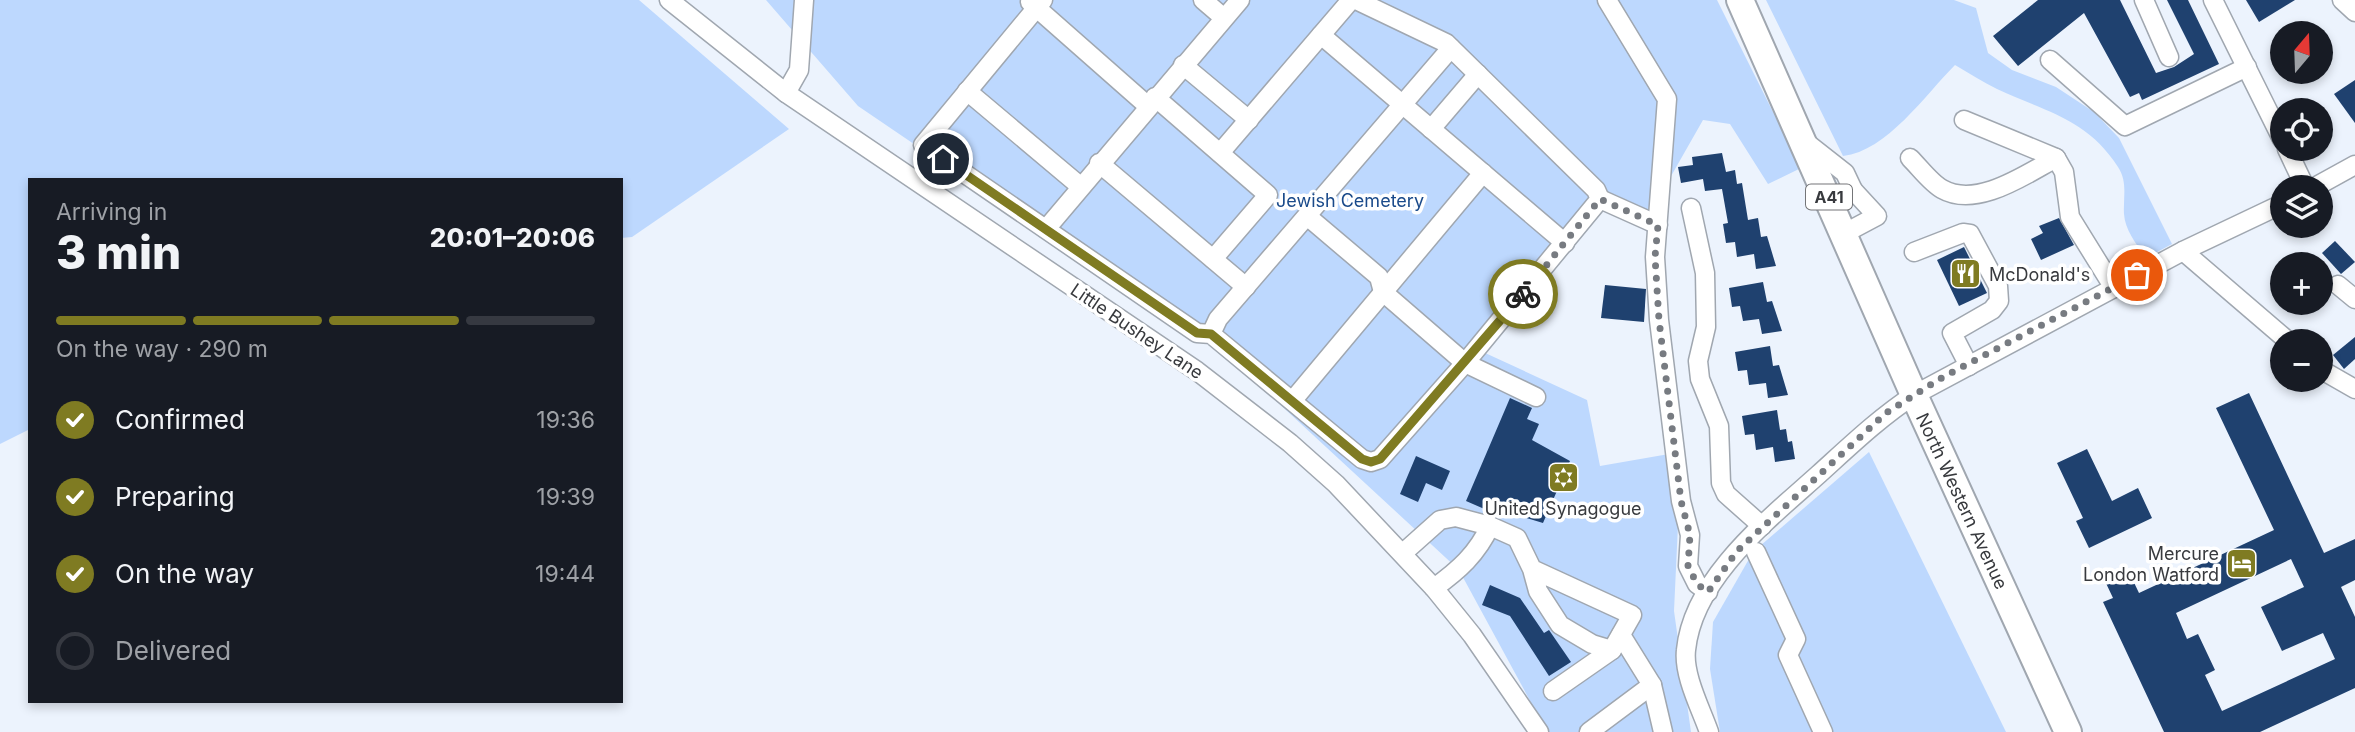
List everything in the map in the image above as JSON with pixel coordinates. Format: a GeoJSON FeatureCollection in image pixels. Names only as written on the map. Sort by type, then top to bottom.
{"type":"FeatureCollection","features":[{"type":"Feature","properties":{"kind":"highway","name":"North Western Avenue"},"geometry":{"type":"LineString","coordinates":[[1740,0],[1803,139],[1841,194],[1845,233],[1914,395],[2068,732]]}},
{"type":"Feature","properties":{"kind":"street","name":"Little Bushey Lane"},"geometry":{"type":"LineString","coordinates":[[669,0],[786,93],[1245,406],[1336,484],[1403,553],[1472,635],[1539,732]]}},
{"type":"Feature","properties":{"kind":"street"},"geometry":{"type":"LineString","coordinates":[[786,93],[799,70],[804,0]]}},
{"type":"Feature","properties":{"kind":"street"},"geometry":{"type":"LineString","coordinates":[[1203,0],[1224,18]]}},
{"type":"Feature","properties":{"kind":"street"},"geometry":{"type":"LineString","coordinates":[[1045,229],[1240,0]]}},
{"type":"Feature","properties":{"kind":"street"},"geometry":{"type":"LineString","coordinates":[[1220,153],[1354,0],[1446,43],[1596,190],[1600,199],[1658,225]]}},
{"type":"Feature","properties":{"kind":"street"},"geometry":{"type":"LineString","coordinates":[[1606,0],[1667,99],[1655,257],[1659,320],[1681,501],[1690,535],[1688,566],[1697,584],[1708,592]]}},
{"type":"Feature","properties":{"kind":"street"},"geometry":{"type":"LineString","coordinates":[[2144,0],[2169,57]]}},
{"type":"Feature","properties":{"kind":"street"},"geometry":{"type":"LineString","coordinates":[[2343,0],[2355,12]]}},
{"type":"Feature","properties":{"kind":"street"},"geometry":{"type":"LineString","coordinates":[[1213,259],[1268,195],[1220,153],[1152,102],[1036,3],[923,145],[1197,333],[1211,334],[1362,459],[1371,462],[1380,459],[1465,363],[1600,199]]}},
{"type":"Feature","properties":{"kind":"street"},"geometry":{"type":"LineString","coordinates":[[2220,3],[2270,114]]}},
{"type":"Feature","properties":{"kind":"street"},"geometry":{"type":"LineString","coordinates":[[1321,35],[1565,243]]}},
{"type":"Feature","properties":{"kind":"street"},"geometry":{"type":"LineString","coordinates":[[1211,334],[1218,320],[1451,48]]}},
{"type":"Feature","properties":{"kind":"street"},"geometry":{"type":"LineString","coordinates":[[2050,60],[2125,126],[2247,67]]}},
{"type":"Feature","properties":{"kind":"street"},"geometry":{"type":"LineString","coordinates":[[1183,65],[1249,120]]}},
{"type":"Feature","properties":{"kind":"street"},"geometry":{"type":"LineString","coordinates":[[1431,129],[1478,74]]}},
{"type":"Feature","properties":{"kind":"street"},"geometry":{"type":"LineString","coordinates":[[967,91],[1080,186]]}},
{"type":"Feature","properties":{"kind":"street"},"geometry":{"type":"LineString","coordinates":[[1964,120],[2056,158],[2064,172],[2070,217],[2114,288]]}},
{"type":"Feature","properties":{"kind":"street"},"geometry":{"type":"LineString","coordinates":[[1910,158],[1943,190],[1964,194],[1993,192],[2056,158]]}},
{"type":"Feature","properties":{"kind":"street"},"geometry":{"type":"LineString","coordinates":[[1099,163],[1246,287]]}},
{"type":"Feature","properties":{"kind":"street"},"geometry":{"type":"LineString","coordinates":[[2333,177],[2355,165]]}},
{"type":"Feature","properties":{"kind":"street"},"geometry":{"type":"LineString","coordinates":[[1293,400],[1483,173]]}},
{"type":"Feature","properties":{"kind":"street"},"geometry":{"type":"LineString","coordinates":[[1841,194],[1877,216],[1845,233]]}},
{"type":"Feature","properties":{"kind":"street"},"geometry":{"type":"LineString","coordinates":[[1691,208],[1706,273],[1706,327],[1698,361],[1699,379],[1719,426],[1721,482],[1726,494],[1762,526]]}},
{"type":"Feature","properties":{"kind":"street"},"geometry":{"type":"LineString","coordinates":[[1709,732],[1685,654],[1688,634],[1708,592],[1737,551],[1762,526],[1886,413],[1914,395],[2183,251],[2270,210]]}},
{"type":"Feature","properties":{"kind":"street"},"geometry":{"type":"LineString","coordinates":[[1307,216],[1378,277],[1384,292],[1465,363],[1536,397]]}},
{"type":"Feature","properties":{"kind":"street"},"geometry":{"type":"LineString","coordinates":[[1914,252],[1963,233],[1970,234],[1998,286],[1999,300],[1992,310],[1952,333],[1969,366]]}},
{"type":"Feature","properties":{"kind":"street"},"geometry":{"type":"LineString","coordinates":[[2183,251],[2274,329]]}},
{"type":"Feature","properties":{"kind":"street"},"geometry":{"type":"LineString","coordinates":[[2338,285],[2355,299]]}},
{"type":"Feature","properties":{"kind":"street"},"geometry":{"type":"LineString","coordinates":[[2333,376],[2355,389]]}},
{"type":"Feature","properties":{"kind":"street"},"geometry":{"type":"LineString","coordinates":[[1403,553],[1440,520],[1456,517],[1490,526],[1517,538],[1532,569],[1538,591],[1560,625],[1592,644],[1617,643]]}},
{"type":"Feature","properties":{"kind":"street"},"geometry":{"type":"LineString","coordinates":[[1434,588],[1457,571],[1480,548],[1490,526]]}},
{"type":"Feature","properties":{"kind":"street"},"geometry":{"type":"LineString","coordinates":[[1756,552],[1796,639],[1788,655],[1823,732]]}},
{"type":"Feature","properties":{"kind":"street"},"geometry":{"type":"LineString","coordinates":[[1532,569],[1632,615],[1617,643],[1553,691]]}},
{"type":"Feature","properties":{"kind":"street"},"geometry":{"type":"LineString","coordinates":[[1617,643],[1652,685],[1663,732]]}},
{"type":"Feature","properties":{"kind":"street"},"geometry":{"type":"LineString","coordinates":[[1589,732],[1652,685]]}},
{"type":"Feature","properties":{"kind":"green space"},"geometry":{"type":"Polygon","coordinates":[[[0,0],[639,0],[789,129],[632,237],[623,238],[623,178],[28,178],[28,430],[0,444],[0,0]]]}},
{"type":"Feature","properties":{"kind":"green space","name":"Jewish Cemetery"},"geometry":{"type":"Polygon","coordinates":[[[766,0],[1717,0],[1801,168],[1768,184],[1730,124],[1703,120],[1650,213],[1614,194],[1483,352],[1587,400],[1600,466],[1669,454],[1678,525],[1674,611],[1691,732],[1547,732],[1459,570],[1232,360],[858,106],[766,0]]]}},
{"type":"Feature","properties":{"kind":"green space"},"geometry":{"type":"Polygon","coordinates":[[[1766,0],[1954,0],[1976,8],[1988,53],[2012,70],[2056,87],[2094,112],[2119,138],[2172,244],[2146,258],[2125,220],[2121,173],[2093,138],[2064,118],[1997,89],[1955,65],[1890,133],[1859,152],[1843,156],[1766,0]]]}},
{"type":"Feature","properties":{"kind":"green space"},"geometry":{"type":"Polygon","coordinates":[[[1869,452],[2006,732],[1720,732],[1710,669],[1713,622],[1753,552],[1869,452]]]}},
{"type":"Feature","properties":{"kind":"building"},"geometry":{"type":"Polygon","coordinates":[[[2038,0],[2120,0],[2156,73],[2174,67],[2194,54],[2167,0],[2188,0],[2219,64],[2142,100],[2139,93],[2130,97],[2084,13],[2018,66],[1993,36],[2038,0]]]}},
{"type":"Feature","properties":{"kind":"building"},"geometry":{"type":"Polygon","coordinates":[[[2246,0],[2295,0],[2259,22],[2246,0]]]}},
{"type":"Feature","properties":{"kind":"building"},"geometry":{"type":"Polygon","coordinates":[[[2355,80],[2355,123],[2334,94],[2355,80]]]}},
{"type":"Feature","properties":{"kind":"building"},"geometry":{"type":"Polygon","coordinates":[[[1722,153],[1726,172],[1735,170],[1737,184],[1742,183],[1748,220],[1758,218],[1761,237],[1767,236],[1776,266],[1756,269],[1754,254],[1737,257],[1735,242],[1726,243],[1723,224],[1728,223],[1722,189],[1705,191],[1703,179],[1681,183],[1678,167],[1693,165],[1692,157],[1722,153]]]}},
{"type":"Feature","properties":{"kind":"building"},"geometry":{"type":"Polygon","coordinates":[[[2059,218],[2074,245],[2041,260],[2031,239],[2043,233],[2039,226],[2059,218]]]}},
{"type":"Feature","properties":{"kind":"building"},"geometry":{"type":"Polygon","coordinates":[[[2335,241],[2355,262],[2341,274],[2333,265],[2333,252],[2323,252],[2335,241]]]}},
{"type":"Feature","properties":{"kind":"building"},"geometry":{"type":"Polygon","coordinates":[[[1964,247],[1987,293],[1959,306],[1937,260],[1964,247]]]}},
{"type":"Feature","properties":{"kind":"building"},"geometry":{"type":"Polygon","coordinates":[[[1763,282],[1767,302],[1772,301],[1782,331],[1762,334],[1759,319],[1743,321],[1740,306],[1732,307],[1729,288],[1763,282]]]}},
{"type":"Feature","properties":{"kind":"building"},"geometry":{"type":"Polygon","coordinates":[[[1605,285],[1646,289],[1644,322],[1601,318],[1605,285]]]}},
{"type":"Feature","properties":{"kind":"building"},"geometry":{"type":"Polygon","coordinates":[[[2355,337],[2355,359],[2344,369],[2333,355],[2355,337]]]}},
{"type":"Feature","properties":{"kind":"building"},"geometry":{"type":"Polygon","coordinates":[[[1770,346],[1773,366],[1779,365],[1788,395],[1768,398],[1766,383],[1749,385],[1747,370],[1738,371],[1735,352],[1770,346]]]}},
{"type":"Feature","properties":{"kind":"building","name":"Mercure London Watford"},"geometry":{"type":"Polygon","coordinates":[[[2249,393],[2324,553],[2355,539],[2355,580],[2341,587],[2355,617],[2355,688],[2260,732],[2164,732],[2103,602],[2113,598],[2104,579],[2127,568],[2139,593],[2274,530],[2216,408],[2249,393]],[[2291,559],[2176,613],[2187,639],[2198,634],[2215,670],[2205,675],[2222,711],[2335,659],[2323,633],[2282,651],[2261,607],[2304,587],[2291,559]]]}},
{"type":"Feature","properties":{"kind":"building"},"geometry":{"type":"Polygon","coordinates":[[[1510,398],[1532,408],[1527,419],[1539,424],[1532,440],[1570,461],[1543,523],[1490,507],[1489,511],[1466,501],[1510,398]]]}},
{"type":"Feature","properties":{"kind":"building"},"geometry":{"type":"Polygon","coordinates":[[[1777,410],[1780,430],[1786,429],[1788,442],[1792,441],[1795,459],[1775,462],[1773,447],[1756,450],[1754,434],[1745,435],[1742,416],[1777,410]]]}},
{"type":"Feature","properties":{"kind":"building"},"geometry":{"type":"Polygon","coordinates":[[[2087,449],[2112,501],[2138,488],[2152,518],[2089,548],[2076,521],[2083,518],[2057,463],[2087,449]]]}},
{"type":"Feature","properties":{"kind":"building"},"geometry":{"type":"Polygon","coordinates":[[[1416,456],[1450,471],[1442,490],[1426,483],[1418,502],[1400,494],[1416,456]]]}},
{"type":"Feature","properties":{"kind":"building"},"geometry":{"type":"Polygon","coordinates":[[[1490,585],[1520,598],[1544,633],[1549,630],[1571,662],[1549,676],[1510,616],[1482,605],[1490,585]]]}},
{"type":"Feature","properties":{"kind":"way so far"},"geometry":{"type":"LineString","coordinates":[[1523,294],[1600,199],[1658,225],[1655,257],[1659,320],[1681,501],[1690,535],[1688,566],[1691,577],[1708,592],[1737,551],[1886,413],[1943,377],[1969,366],[2137,275]]}},
{"type":"Feature","properties":{"kind":"place","name":"McDonald's"},"geometry":{"type":"Point","coordinates":[1966,274]}},
{"type":"Feature","properties":{"kind":"place","name":"United Synagogue"},"geometry":{"type":"Point","coordinates":[1563,477]}},
{"type":"Feature","properties":{"kind":"place","name":"Mercure London Watford"},"geometry":{"type":"Point","coordinates":[2242,563]}},
{"type":"Feature","properties":{"kind":"route"},"geometry":{"type":"LineString","coordinates":[[943,159],[1197,333],[1211,334],[1362,459],[1371,462],[1380,459],[1523,294]]}}]}
